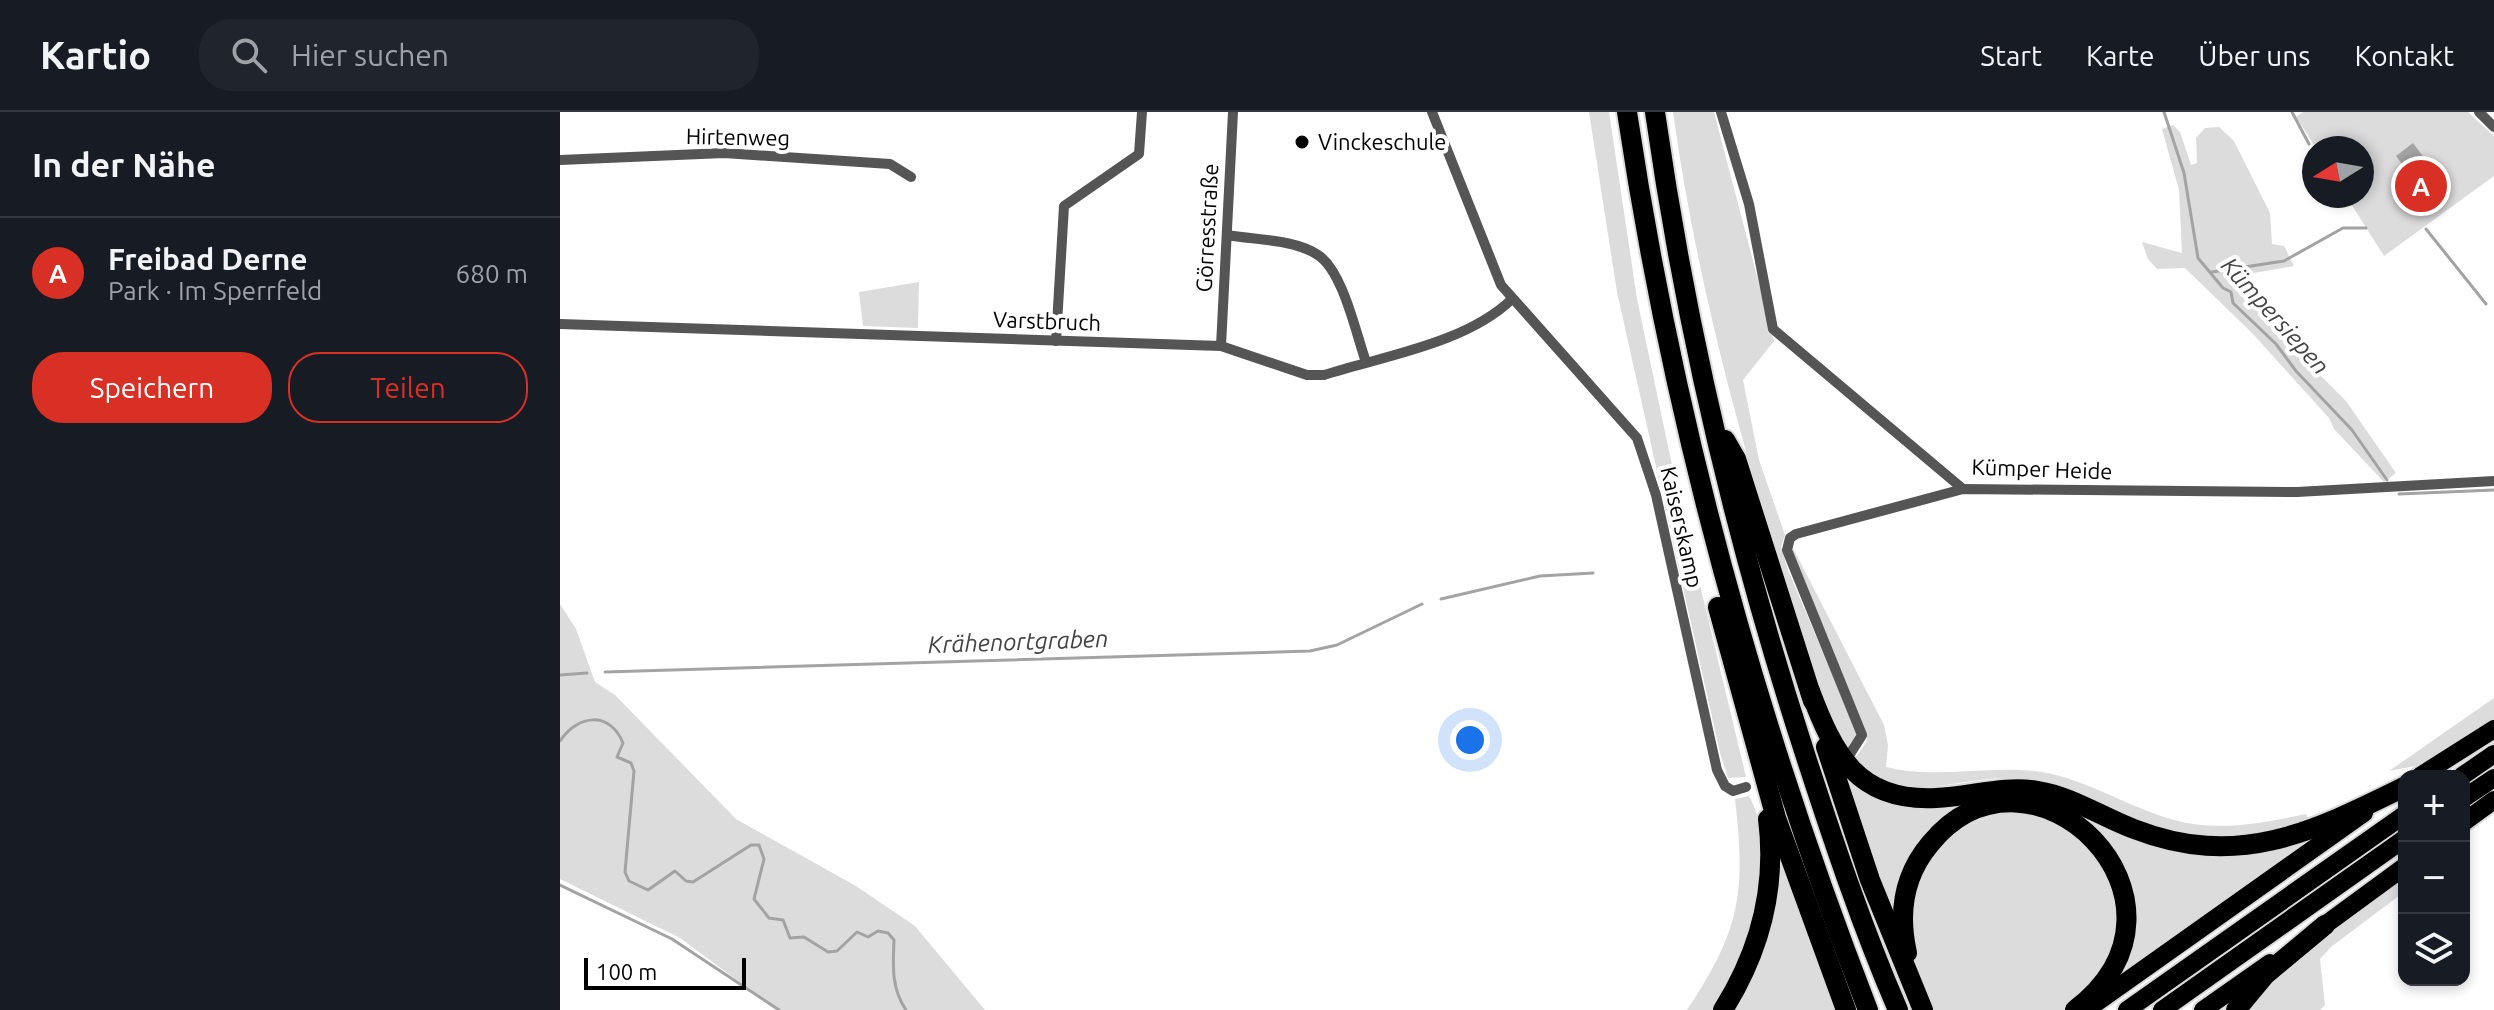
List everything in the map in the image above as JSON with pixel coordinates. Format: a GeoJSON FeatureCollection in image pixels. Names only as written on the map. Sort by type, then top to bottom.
{"type":"FeatureCollection","features":[{"type":"Feature","properties":{"kind":"highway"},"geometry":{"type":"LineString","coordinates":[[1627,112],[1650,261],[1702,497],[1780,770],[1868,1010]]}},
{"type":"Feature","properties":{"kind":"highway"},"geometry":{"type":"LineString","coordinates":[[1655,112],[1686,298],[1744,551],[1790,709],[1852,891],[1898,1010]]}},
{"type":"Feature","properties":{"kind":"highway"},"geometry":{"type":"LineString","coordinates":[[1712,419],[1736,459],[1870,880],[1921,1006]]}},
{"type":"Feature","properties":{"kind":"highway"},"geometry":{"type":"LineString","coordinates":[[1702,497],[1700,539],[1761,767],[1808,914],[1846,1010]]}},
{"type":"Feature","properties":{"kind":"highway"},"geometry":{"type":"LineString","coordinates":[[1810,691],[1841,760],[1863,778],[1896,795],[1936,798],[1999,789],[2040,791],[2133,829],[2200,846],[2243,847],[2282,840],[2332,823],[2398,790]]}},
{"type":"Feature","properties":{"kind":"highway"},"geometry":{"type":"LineString","coordinates":[[2429,770],[2494,729]]}},
{"type":"Feature","properties":{"kind":"highway"},"geometry":{"type":"LineString","coordinates":[[2470,770],[2494,754]]}},
{"type":"Feature","properties":{"kind":"highway"},"geometry":{"type":"LineString","coordinates":[[1723,1010],[1754,952],[1769,891],[1771,842],[1761,767]]}},
{"type":"Feature","properties":{"kind":"highway"},"geometry":{"type":"LineString","coordinates":[[2470,794],[2494,778]]}},
{"type":"Feature","properties":{"kind":"highway"},"geometry":{"type":"LineString","coordinates":[[2086,1010],[2238,899],[2398,791]]}},
{"type":"Feature","properties":{"kind":"highway"},"geometry":{"type":"LineString","coordinates":[[2470,818],[2494,800]]}},
{"type":"Feature","properties":{"kind":"highway"},"geometry":{"type":"LineString","coordinates":[[1921,1006],[1903,927],[1903,906],[1912,870],[1933,839],[1960,817],[1995,806],[2029,805],[2073,820],[2098,841],[2117,870],[2126,900],[2125,935],[2113,968],[2095,993],[2075,1010]]}},
{"type":"Feature","properties":{"kind":"highway"},"geometry":{"type":"LineString","coordinates":[[2127,1010],[2398,819]]}},
{"type":"Feature","properties":{"kind":"highway"},"geometry":{"type":"LineString","coordinates":[[2162,1010],[2400,842]]}},
{"type":"Feature","properties":{"kind":"highway"},"geometry":{"type":"LineString","coordinates":[[2203,1010],[2398,871]]}},
{"type":"Feature","properties":{"kind":"highway"},"geometry":{"type":"LineString","coordinates":[[2236,1010],[2265,975],[2325,925]]}},
{"type":"Feature","properties":{"kind":"street"},"geometry":{"type":"LineString","coordinates":[[1056,341],[1064,206],[1139,154],[1142,112]]}},
{"type":"Feature","properties":{"kind":"street","name":"Görresstraße"},"geometry":{"type":"LineString","coordinates":[[1221,346],[1233,112]]}},
{"type":"Feature","properties":{"kind":"street"},"geometry":{"type":"LineString","coordinates":[[1432,112],[1494,273],[1512,299]]}},
{"type":"Feature","properties":{"kind":"street","name":"Kümper Heide"},"geometry":{"type":"LineString","coordinates":[[1721,112],[1749,204],[1773,329],[1963,489],[2297,492],[2494,481]]}},
{"type":"Feature","properties":{"kind":"street"},"geometry":{"type":"LineString","coordinates":[[2479,112],[2494,127]]}},
{"type":"Feature","properties":{"kind":"street","name":"Hirtenweg"},"geometry":{"type":"LineString","coordinates":[[560,160],[724,153],[890,164],[911,177]]}},
{"type":"Feature","properties":{"kind":"street"},"geometry":{"type":"LineString","coordinates":[[1227,235],[1292,245],[1325,261],[1336,277],[1366,362]]}},
{"type":"Feature","properties":{"kind":"street","name":"Varstbruch"},"geometry":{"type":"LineString","coordinates":[[560,324],[1221,346],[1307,375],[1324,375],[1482,323],[1512,299]]}},
{"type":"Feature","properties":{"kind":"street","name":"Kaiserskamp"},"geometry":{"type":"LineString","coordinates":[[1512,299],[1637,438],[1656,495],[1717,770],[1725,786],[1733,791],[1746,787]]}},
{"type":"Feature","properties":{"kind":"street"},"geometry":{"type":"LineString","coordinates":[[1850,754],[1861,742],[1859,725],[1835,673],[1787,545],[1796,534],[1963,489]]}},
{"type":"Feature","properties":{"kind":"shaded area"},"geometry":{"type":"Polygon","coordinates":[[[1589,112],[1609,112],[1637,299],[1677,489],[1746,777],[1728,778],[1720,753],[1617,292],[1589,112]]]}},
{"type":"Feature","properties":{"kind":"shaded area"},"geometry":{"type":"Polygon","coordinates":[[[1673,112],[1714,112],[1774,341],[1743,380],[1759,460],[1785,535],[1781,547],[1788,570],[1857,733],[1846,750],[1801,634],[1731,395],[1692,226],[1673,112]]]}},
{"type":"Feature","properties":{"kind":"shaded area"},"geometry":{"type":"Polygon","coordinates":[[[2303,112],[2468,112],[2494,136],[2494,176],[2384,256],[2354,208],[2374,208],[2374,136],[2308,136],[2296,117],[2303,112]]]}},
{"type":"Feature","properties":{"kind":"shaded area"},"geometry":{"type":"Polygon","coordinates":[[[2173,125],[2180,132],[2191,165],[2197,163],[2196,138],[2205,128],[2219,127],[2234,141],[2270,213],[2272,244],[2284,246],[2294,266],[2232,277],[2287,332],[2305,360],[2346,401],[2396,473],[2384,482],[2253,334],[2185,268],[2157,269],[2148,259],[2142,242],[2182,253],[2179,190],[2162,129],[2173,125]]]}},
{"type":"Feature","properties":{"kind":"shaded area"},"geometry":{"type":"Polygon","coordinates":[[[2413,143],[2450,193],[2433,206],[2396,156],[2413,143]]]}},
{"type":"Feature","properties":{"kind":"shaded area"},"geometry":{"type":"Polygon","coordinates":[[[919,282],[918,328],[863,326],[859,292],[919,282]]]}},
{"type":"Feature","properties":{"kind":"shaded area"},"geometry":{"type":"Polygon","coordinates":[[[1793,548],[1884,725],[1888,745],[1886,767],[1925,772],[2042,772],[2076,781],[2158,815],[2191,824],[2240,825],[2306,814],[2311,824],[2241,836],[2194,834],[2148,825],[2042,782],[2004,778],[1918,787],[1876,776],[1854,760],[1867,741],[1864,729],[1792,555],[1793,548]]]}},
{"type":"Feature","properties":{"kind":"shaded area"},"geometry":{"type":"Polygon","coordinates":[[[560,604],[576,629],[595,682],[615,695],[736,819],[856,886],[915,926],[985,1010],[777,1010],[680,938],[560,879],[560,604]]]}},
{"type":"Feature","properties":{"kind":"shaded area"},"geometry":{"type":"Polygon","coordinates":[[[2494,698],[2494,719],[2420,765],[2389,771],[2494,698]]]}},
{"type":"Feature","properties":{"kind":"shaded area"},"geometry":{"type":"Polygon","coordinates":[[[1841,772],[1873,792],[2035,797],[2151,841],[2311,837],[2120,974],[2127,954],[2103,838],[2087,822],[2056,805],[1954,814],[1895,922],[1841,772]]]}},
{"type":"Feature","properties":{"kind":"shaded area"},"geometry":{"type":"Polygon","coordinates":[[[1749,796],[1759,821],[1762,848],[1761,877],[1748,934],[1711,1010],[1687,1010],[1718,957],[1735,910],[1740,861],[1735,799],[1749,796]]]}},
{"type":"Feature","properties":{"kind":"shaded area"},"geometry":{"type":"Polygon","coordinates":[[[2012,812],[2060,823],[2090,848],[2111,884],[2118,924],[2115,944],[2103,968],[2067,1010],[1931,1010],[1913,945],[1912,914],[1917,885],[1929,859],[1948,838],[1976,822],[2012,812]]]}},
{"type":"Feature","properties":{"kind":"shaded area"},"geometry":{"type":"Polygon","coordinates":[[[1776,849],[1836,1010],[1729,1010],[1776,849]]]}},
{"type":"Feature","properties":{"kind":"shaded area"},"geometry":{"type":"Polygon","coordinates":[[[2398,881],[2398,897],[2331,947],[2320,959],[2325,1005],[2320,1010],[2244,1010],[2271,976],[2398,881]]]}},
{"type":"Feature","properties":{"kind":"waterway","name":"Kümpersiepen"},"geometry":{"type":"LineString","coordinates":[[2164,112],[2184,173],[2198,258],[2223,288],[2231,292],[2233,303],[2276,344],[2296,371],[2352,430],[2387,480]]}},
{"type":"Feature","properties":{"kind":"waterway"},"geometry":{"type":"LineString","coordinates":[[2292,112],[2305,136]]}},
{"type":"Feature","properties":{"kind":"waterway"},"geometry":{"type":"LineString","coordinates":[[2212,272],[2284,261],[2343,228],[2366,228]]}},
{"type":"Feature","properties":{"kind":"waterway"},"geometry":{"type":"LineString","coordinates":[[2426,229],[2486,304]]}},
{"type":"Feature","properties":{"kind":"waterway","name":"Kümpersiepen"},"geometry":{"type":"LineString","coordinates":[[2399,494],[2494,490]]}},
{"type":"Feature","properties":{"kind":"waterway","name":"Krähenortgraben"},"geometry":{"type":"LineString","coordinates":[[1441,599],[1540,576],[1593,573]]}},
{"type":"Feature","properties":{"kind":"waterway","name":"Krähenortgraben"},"geometry":{"type":"LineString","coordinates":[[605,672],[1310,651],[1337,645],[1422,604]]}},
{"type":"Feature","properties":{"kind":"waterway","name":"Krähenortgraben"},"geometry":{"type":"LineString","coordinates":[[560,675],[587,673]]}},
{"type":"Feature","properties":{"kind":"waterway"},"geometry":{"type":"LineString","coordinates":[[560,741],[576,725],[593,720],[610,725],[623,743],[617,757],[631,763],[634,771],[625,872],[629,881],[648,890],[675,871],[686,881],[693,882],[751,845],[759,845],[764,859],[754,899],[769,918],[783,920],[790,938],[804,937],[828,952],[837,951],[857,932],[868,937],[878,931],[888,933],[894,940],[895,985],[906,1010]]}},
{"type":"Feature","properties":{"kind":"waterway"},"geometry":{"type":"LineString","coordinates":[[560,885],[672,939],[779,1010]]}},
{"type":"Feature","properties":{"kind":"place","name":"Vinckeschule"},"geometry":{"type":"Point","coordinates":[1302,142]}},
{"type":"Feature","properties":{"kind":"place","name":"Freibad Derne"},"geometry":{"type":"Point","coordinates":[2421,186]}}]}
